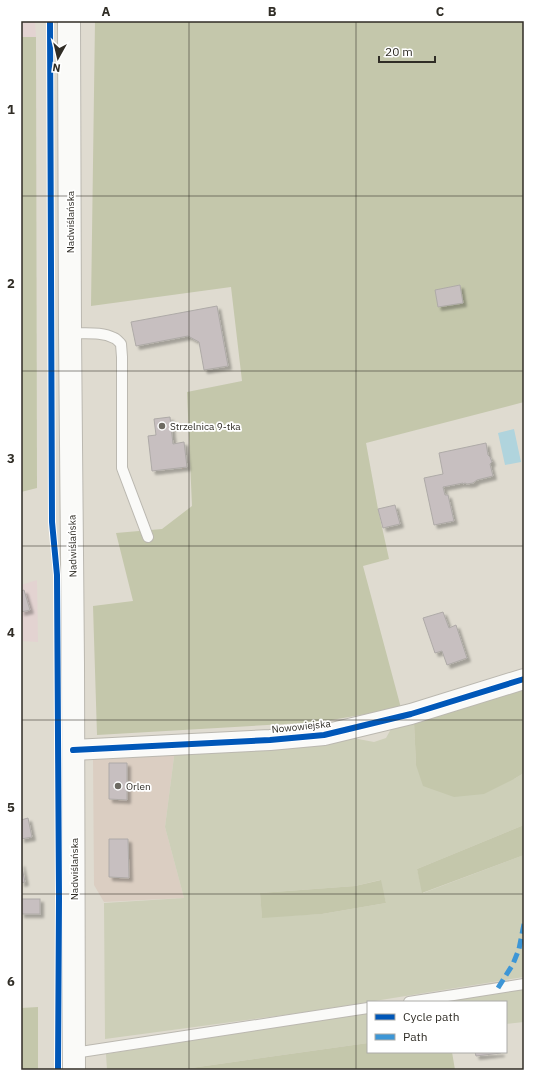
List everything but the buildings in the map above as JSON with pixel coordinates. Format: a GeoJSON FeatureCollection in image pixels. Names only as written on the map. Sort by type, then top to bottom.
{"type":"FeatureCollection","features":[{"type":"Feature","properties":{"kind":"main road","name":"Nadwiślańska"},"geometry":{"type":"LineString","coordinates":[[69,21],[74,1062]]}},
{"type":"Feature","properties":{"kind":"street","name":"Nowowiejska"},"geometry":{"type":"LineString","coordinates":[[73,750],[270,740],[324,735],[411,714],[524,679]]}},
{"type":"Feature","properties":{"kind":"lane"},"geometry":{"type":"LineString","coordinates":[[70,333],[106,335],[114,338],[121,344],[122,468],[148,537]]}},
{"type":"Feature","properties":{"kind":"lane"},"geometry":{"type":"LineString","coordinates":[[415,1001],[524,984]]}},
{"type":"Feature","properties":{"kind":"lane"},"geometry":{"type":"LineString","coordinates":[[74,1062],[367,1008]]}},
{"type":"Feature","properties":{"kind":"shaded area"},"geometry":{"type":"Polygon","coordinates":[[[21,22],[35,22],[36,37],[21,37],[21,22]]]}},
{"type":"Feature","properties":{"kind":"shaded area"},"geometry":{"type":"Polygon","coordinates":[[[37,580],[38,642],[21,641],[21,585],[37,580]]]}},
{"type":"Feature","properties":{"kind":"shaded area"},"geometry":{"type":"Polygon","coordinates":[[[175,749],[165,827],[184,898],[104,902],[94,885],[93,756],[175,749]]]}},
{"type":"Feature","properties":{"kind":"green space"},"geometry":{"type":"Polygon","coordinates":[[[95,21],[524,21],[524,402],[366,443],[389,559],[363,566],[401,708],[320,722],[97,735],[93,606],[133,601],[116,533],[162,529],[192,506],[187,392],[242,381],[231,287],[91,306],[95,21]]]}},
{"type":"Feature","properties":{"kind":"green space"},"geometry":{"type":"Polygon","coordinates":[[[21,37],[36,37],[37,488],[21,492],[21,37]]]}},
{"type":"Feature","properties":{"kind":"green space"},"geometry":{"type":"Polygon","coordinates":[[[524,687],[524,773],[484,794],[454,797],[423,786],[416,765],[414,722],[524,687]]]}},
{"type":"Feature","properties":{"kind":"green space"},"geometry":{"type":"Polygon","coordinates":[[[414,722],[416,765],[514,779],[524,773],[524,825],[417,869],[423,893],[524,855],[524,977],[306,1012],[105,1039],[104,903],[184,898],[165,827],[175,749],[353,738],[374,742],[386,738],[391,729],[414,722]],[[380,880],[355,886],[260,893],[262,917],[322,914],[386,903],[380,880]]]}},
{"type":"Feature","properties":{"kind":"green space"},"geometry":{"type":"Polygon","coordinates":[[[524,825],[524,855],[422,893],[417,869],[524,825]]]}},
{"type":"Feature","properties":{"kind":"green space"},"geometry":{"type":"Polygon","coordinates":[[[381,880],[386,903],[322,914],[262,918],[260,893],[355,886],[381,880]]]}},
{"type":"Feature","properties":{"kind":"green space"},"geometry":{"type":"Polygon","coordinates":[[[524,989],[524,1022],[507,1024],[507,1001],[446,1001],[524,989]]]}},
{"type":"Feature","properties":{"kind":"green space"},"geometry":{"type":"Polygon","coordinates":[[[38,1007],[38,1070],[21,1070],[21,1008],[38,1007]]]}},
{"type":"Feature","properties":{"kind":"green space"},"geometry":{"type":"Polygon","coordinates":[[[367,1013],[367,1043],[177,1070],[107,1070],[106,1054],[367,1013]]]}},
{"type":"Feature","properties":{"kind":"green space"},"geometry":{"type":"Polygon","coordinates":[[[367,1043],[367,1053],[452,1053],[455,1070],[177,1070],[367,1043]]]}},
{"type":"Feature","properties":{"kind":"water"},"geometry":{"type":"Polygon","coordinates":[[[514,429],[521,462],[505,465],[498,433],[514,429]]]}},
{"type":"Feature","properties":{"kind":"marked path"},"geometry":{"type":"LineString","coordinates":[[498,988],[513,964],[519,949],[524,924]]}},
{"type":"Feature","properties":{"kind":"cycle path"},"geometry":{"type":"LineString","coordinates":[[50,21],[52,522],[57,575],[59,898],[58,1070]]}},
{"type":"Feature","properties":{"kind":"cycle path"},"geometry":{"type":"LineString","coordinates":[[73,750],[270,740],[324,735],[411,714],[524,679]]}},
{"type":"Feature","properties":{"kind":"place","name":"Strzelnica 9-tka"},"geometry":{"type":"Point","coordinates":[162,426]}},
{"type":"Feature","properties":{"kind":"place","name":"Orlen"},"geometry":{"type":"Point","coordinates":[118,786]}}]}
